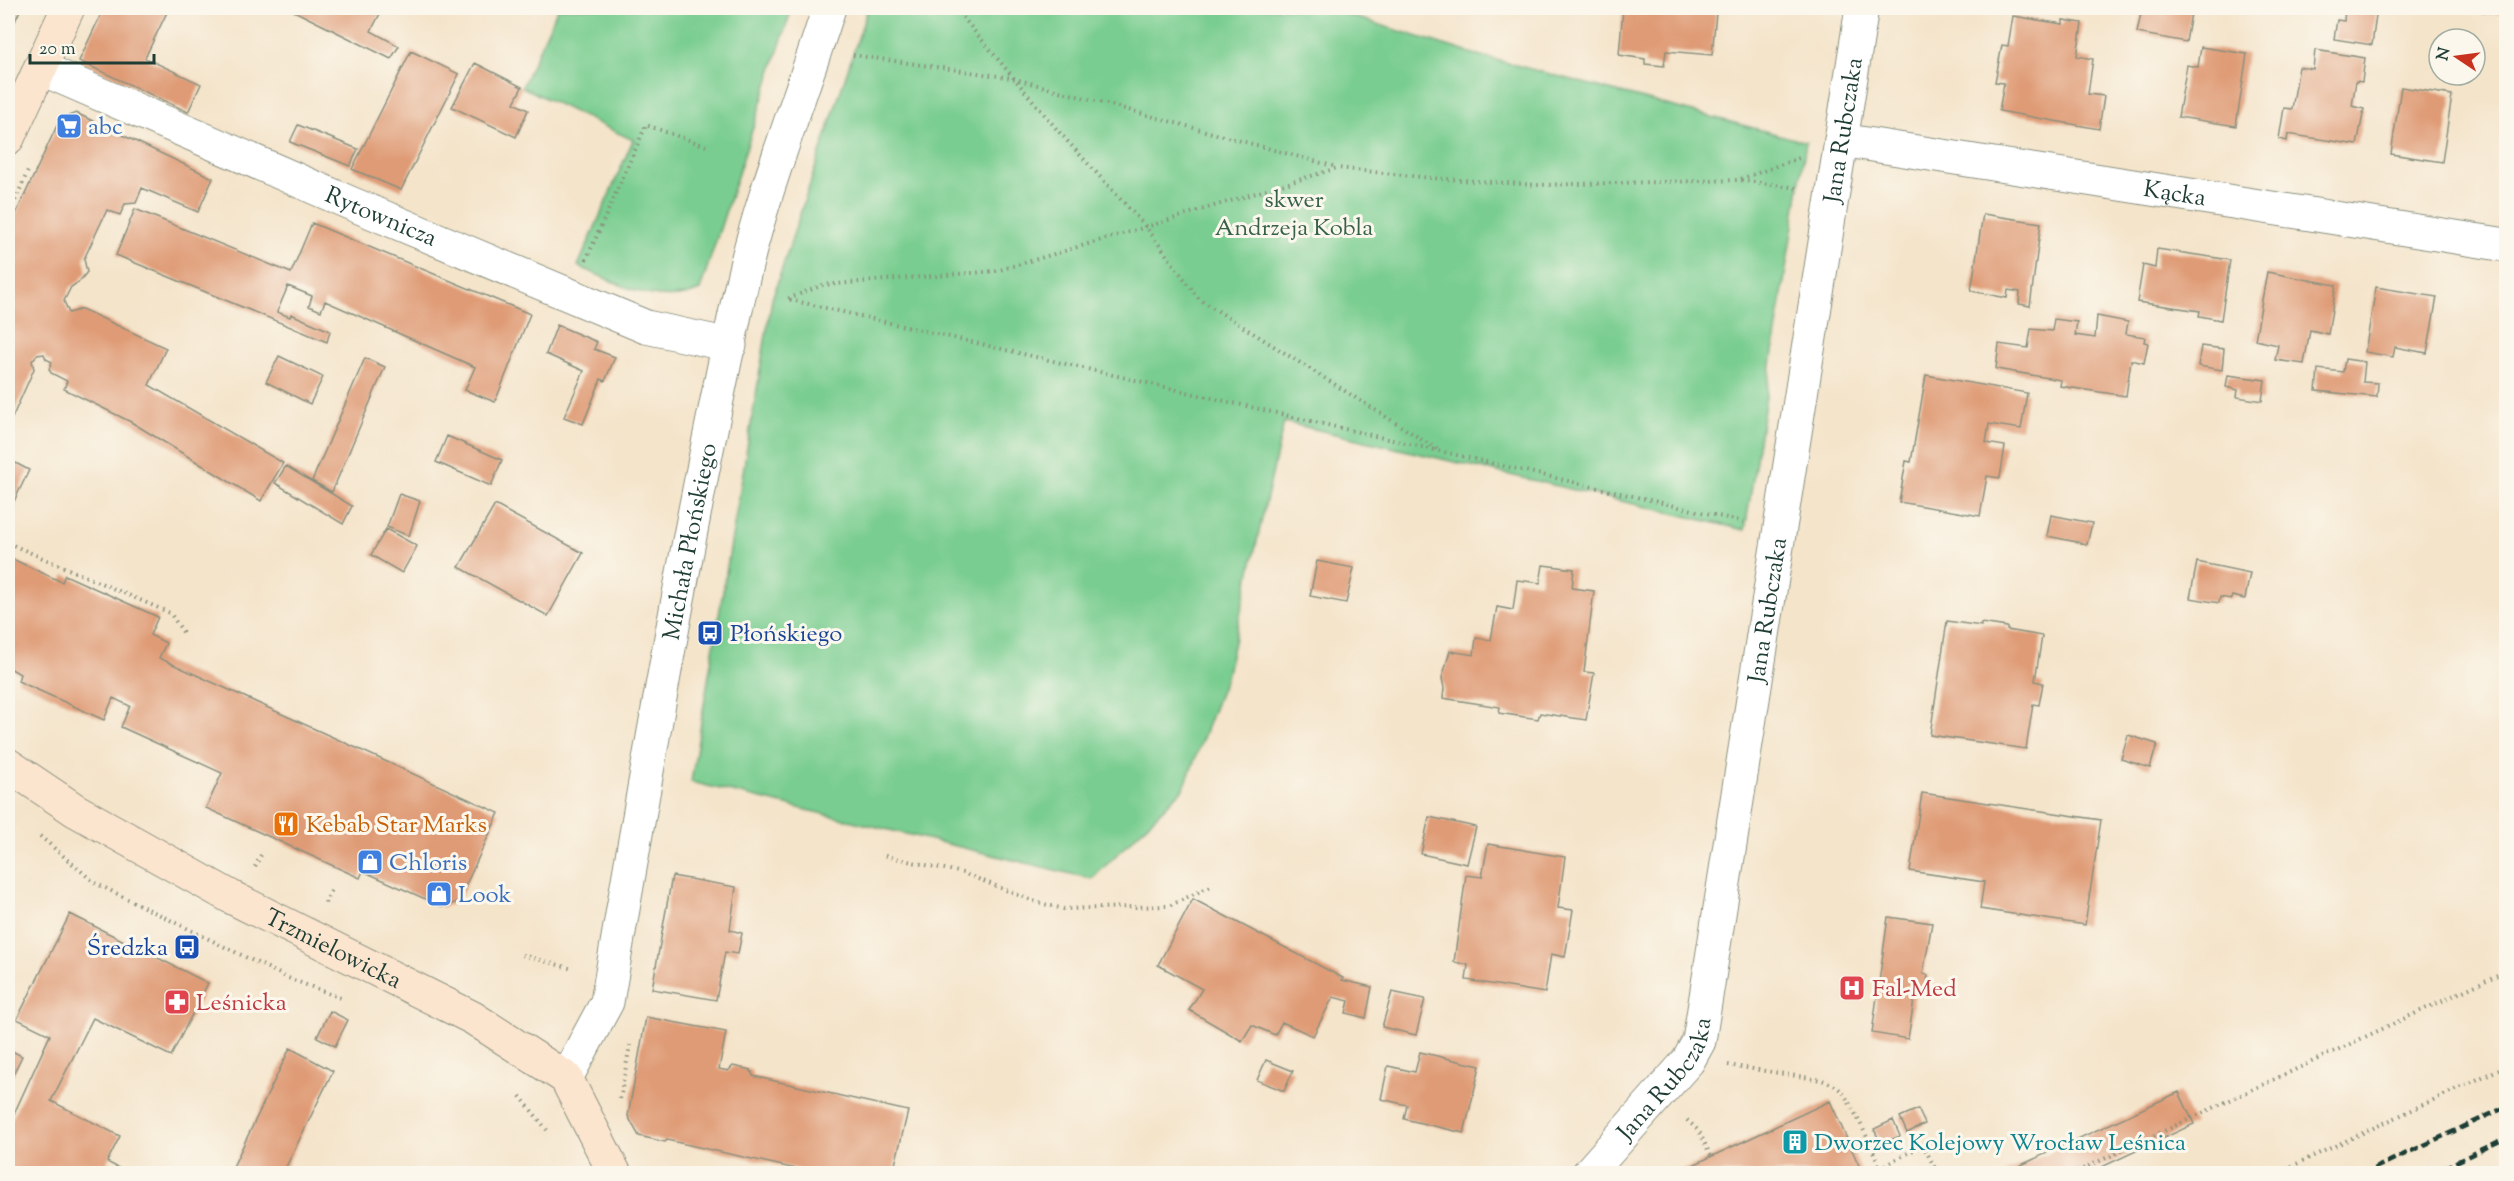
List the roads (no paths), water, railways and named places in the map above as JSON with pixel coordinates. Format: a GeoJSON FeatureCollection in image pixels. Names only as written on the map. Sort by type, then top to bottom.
{"type":"FeatureCollection","features":[{"type":"Feature","properties":{"kind":"street"},"geometry":{"type":"LineString","coordinates":[[8,138],[68,8]]}},
{"type":"Feature","properties":{"kind":"street","name":"Michała Płońskiego"},"geometry":{"type":"LineString","coordinates":[[566,1078],[607,1002],[702,468],[742,286],[764,207],[829,8]]}},
{"type":"Feature","properties":{"kind":"street","name":"Jana Rubczaka"},"geometry":{"type":"LineString","coordinates":[[1588,1173],[1688,1061],[1699,1041],[1862,8]]}},
{"type":"Feature","properties":{"kind":"street","name":"Rytownicza"},"geometry":{"type":"LineString","coordinates":[[39,68],[350,203],[646,327],[730,345]]}},
{"type":"Feature","properties":{"kind":"street","name":"Kącka"},"geometry":{"type":"LineString","coordinates":[[1841,140],[2506,245]]}},
{"type":"Feature","properties":{"kind":"street","name":"Trzmielowicka"},"geometry":{"type":"LineString","coordinates":[[8,765],[75,810],[231,897],[472,1018],[566,1078]]}},
{"type":"Feature","properties":{"kind":"street"},"geometry":{"type":"LineString","coordinates":[[566,1078],[615,1173]]}},
{"type":"Feature","properties":{"kind":"railway"},"geometry":{"type":"LineString","coordinates":[[2362,1174],[2506,1107]]}},
{"type":"Feature","properties":{"kind":"railway"},"geometry":{"type":"LineString","coordinates":[[2431,1174],[2506,1138]]}},
{"type":"Feature","properties":{"kind":"place","name":"abc"},"geometry":{"type":"Point","coordinates":[69,126]}},
{"type":"Feature","properties":{"kind":"place","name":"Płońskiego"},"geometry":{"type":"Point","coordinates":[710,633]}},
{"type":"Feature","properties":{"kind":"place","name":"Kebab Star Marks"},"geometry":{"type":"Point","coordinates":[286,824]}},
{"type":"Feature","properties":{"kind":"place","name":"Chloris"},"geometry":{"type":"Point","coordinates":[370,862]}},
{"type":"Feature","properties":{"kind":"place","name":"Look"},"geometry":{"type":"Point","coordinates":[439,894]}},
{"type":"Feature","properties":{"kind":"place","name":"Średzka"},"geometry":{"type":"Point","coordinates":[187,947]}},
{"type":"Feature","properties":{"kind":"place","name":"Fal-Med"},"geometry":{"type":"Point","coordinates":[1852,988]}},
{"type":"Feature","properties":{"kind":"place","name":"Leśnicka"},"geometry":{"type":"Point","coordinates":[177,1002]}},
{"type":"Feature","properties":{"kind":"place","name":"Dworzec Kolejowy Wrocław Leśnica"},"geometry":{"type":"Point","coordinates":[1795,1142]}},
{"type":"Feature","properties":{"kind":"park label","name":"skwer Andrzeja Kobla"},"geometry":{"type":"Point","coordinates":[1294,213]}}]}
